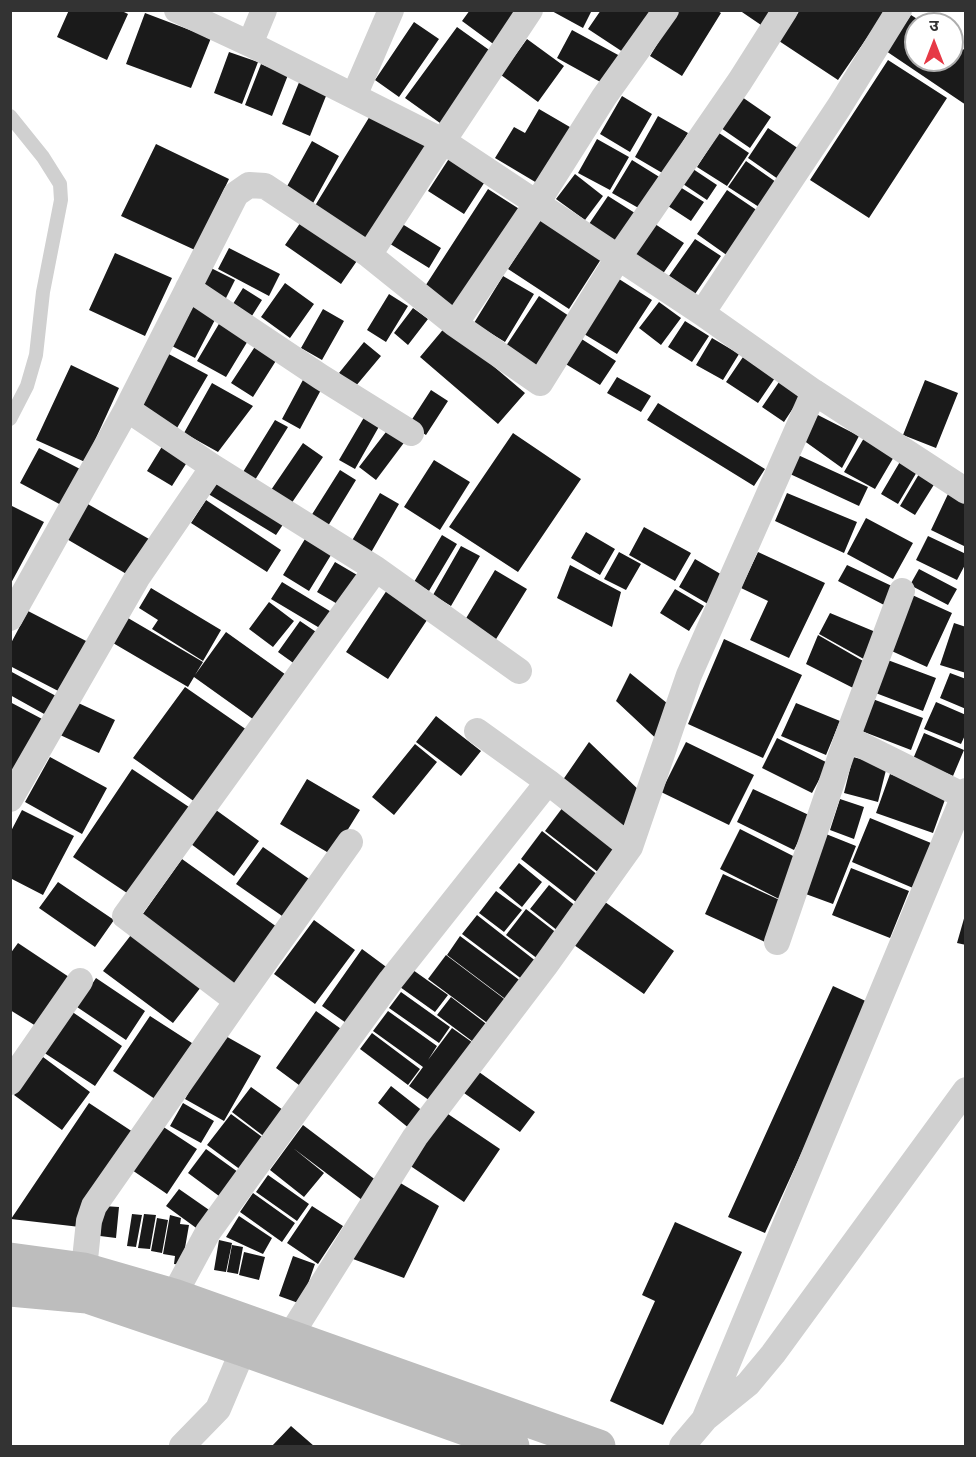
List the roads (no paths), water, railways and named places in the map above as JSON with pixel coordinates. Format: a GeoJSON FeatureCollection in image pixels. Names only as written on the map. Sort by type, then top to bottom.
{"type":"FeatureCollection","features":[{"type":"Feature","properties":{"kind":"main road"},"geometry":{"type":"LineString","coordinates":[[10,1259],[84,1269],[174,1295],[599,1446]]}},
{"type":"Feature","properties":{"kind":"main road"},"geometry":{"type":"LineString","coordinates":[[10,1290],[87,1297],[513,1446]]}},
{"type":"Feature","properties":{"kind":"street"},"geometry":{"type":"LineString","coordinates":[[177,10],[443,141],[702,313],[814,392],[966,491]]}},
{"type":"Feature","properties":{"kind":"street"},"geometry":{"type":"LineString","coordinates":[[250,44],[264,10]]}},
{"type":"Feature","properties":{"kind":"street"},"geometry":{"type":"LineString","coordinates":[[354,96],[391,10]]}},
{"type":"Feature","properties":{"kind":"street"},"geometry":{"type":"LineString","coordinates":[[369,255],[530,10]]}},
{"type":"Feature","properties":{"kind":"street"},"geometry":{"type":"LineString","coordinates":[[455,324],[537,203],[604,97],[666,10]]}},
{"type":"Feature","properties":{"kind":"street"},"geometry":{"type":"LineString","coordinates":[[13,609],[127,409],[236,194],[249,185],[265,186],[369,255],[455,324],[540,382],[618,258],[740,81],[785,10]]}},
{"type":"Feature","properties":{"kind":"street"},"geometry":{"type":"LineString","coordinates":[[702,313],[832,117],[899,10]]}},
{"type":"Feature","properties":{"kind":"street"},"geometry":{"type":"LineString","coordinates":[[188,288],[321,377],[411,433]]}},
{"type":"Feature","properties":{"kind":"street"},"geometry":{"type":"LineString","coordinates":[[290,1336],[415,1137],[545,966],[630,847],[689,675],[814,392]]}},
{"type":"Feature","properties":{"kind":"street"},"geometry":{"type":"LineString","coordinates":[[127,409],[213,467],[376,569],[519,671]]}},
{"type":"Feature","properties":{"kind":"street"},"geometry":{"type":"LineString","coordinates":[[10,799],[137,578],[213,467]]}},
{"type":"Feature","properties":{"kind":"street"},"geometry":{"type":"LineString","coordinates":[[237,1001],[125,916],[376,569]]}},
{"type":"Feature","properties":{"kind":"street"},"geometry":{"type":"LineString","coordinates":[[777,942],[847,738],[902,591]]}},
{"type":"Feature","properties":{"kind":"street"},"geometry":{"type":"LineString","coordinates":[[477,731],[548,782],[630,847]]}},
{"type":"Feature","properties":{"kind":"street"},"geometry":{"type":"LineString","coordinates":[[704,1420],[965,793],[847,738]]}},
{"type":"Feature","properties":{"kind":"street"},"geometry":{"type":"LineString","coordinates":[[174,1295],[207,1232],[392,980],[548,782]]}},
{"type":"Feature","properties":{"kind":"street"},"geometry":{"type":"LineString","coordinates":[[84,1269],[89,1221],[94,1206],[350,842]]}},
{"type":"Feature","properties":{"kind":"street"},"geometry":{"type":"LineString","coordinates":[[10,1082],[80,981]]}},
{"type":"Feature","properties":{"kind":"street"},"geometry":{"type":"LineString","coordinates":[[682,1446],[704,1420],[748,1384],[773,1354],[966,1090]]}},
{"type":"Feature","properties":{"kind":"street"},"geometry":{"type":"LineString","coordinates":[[182,1446],[218,1409],[243,1350]]}},
{"type":"Feature","properties":{"kind":"lane"},"geometry":{"type":"LineString","coordinates":[[10,116],[43,157],[60,184],[61,200],[44,292],[36,355],[27,386],[10,419]]}}]}
